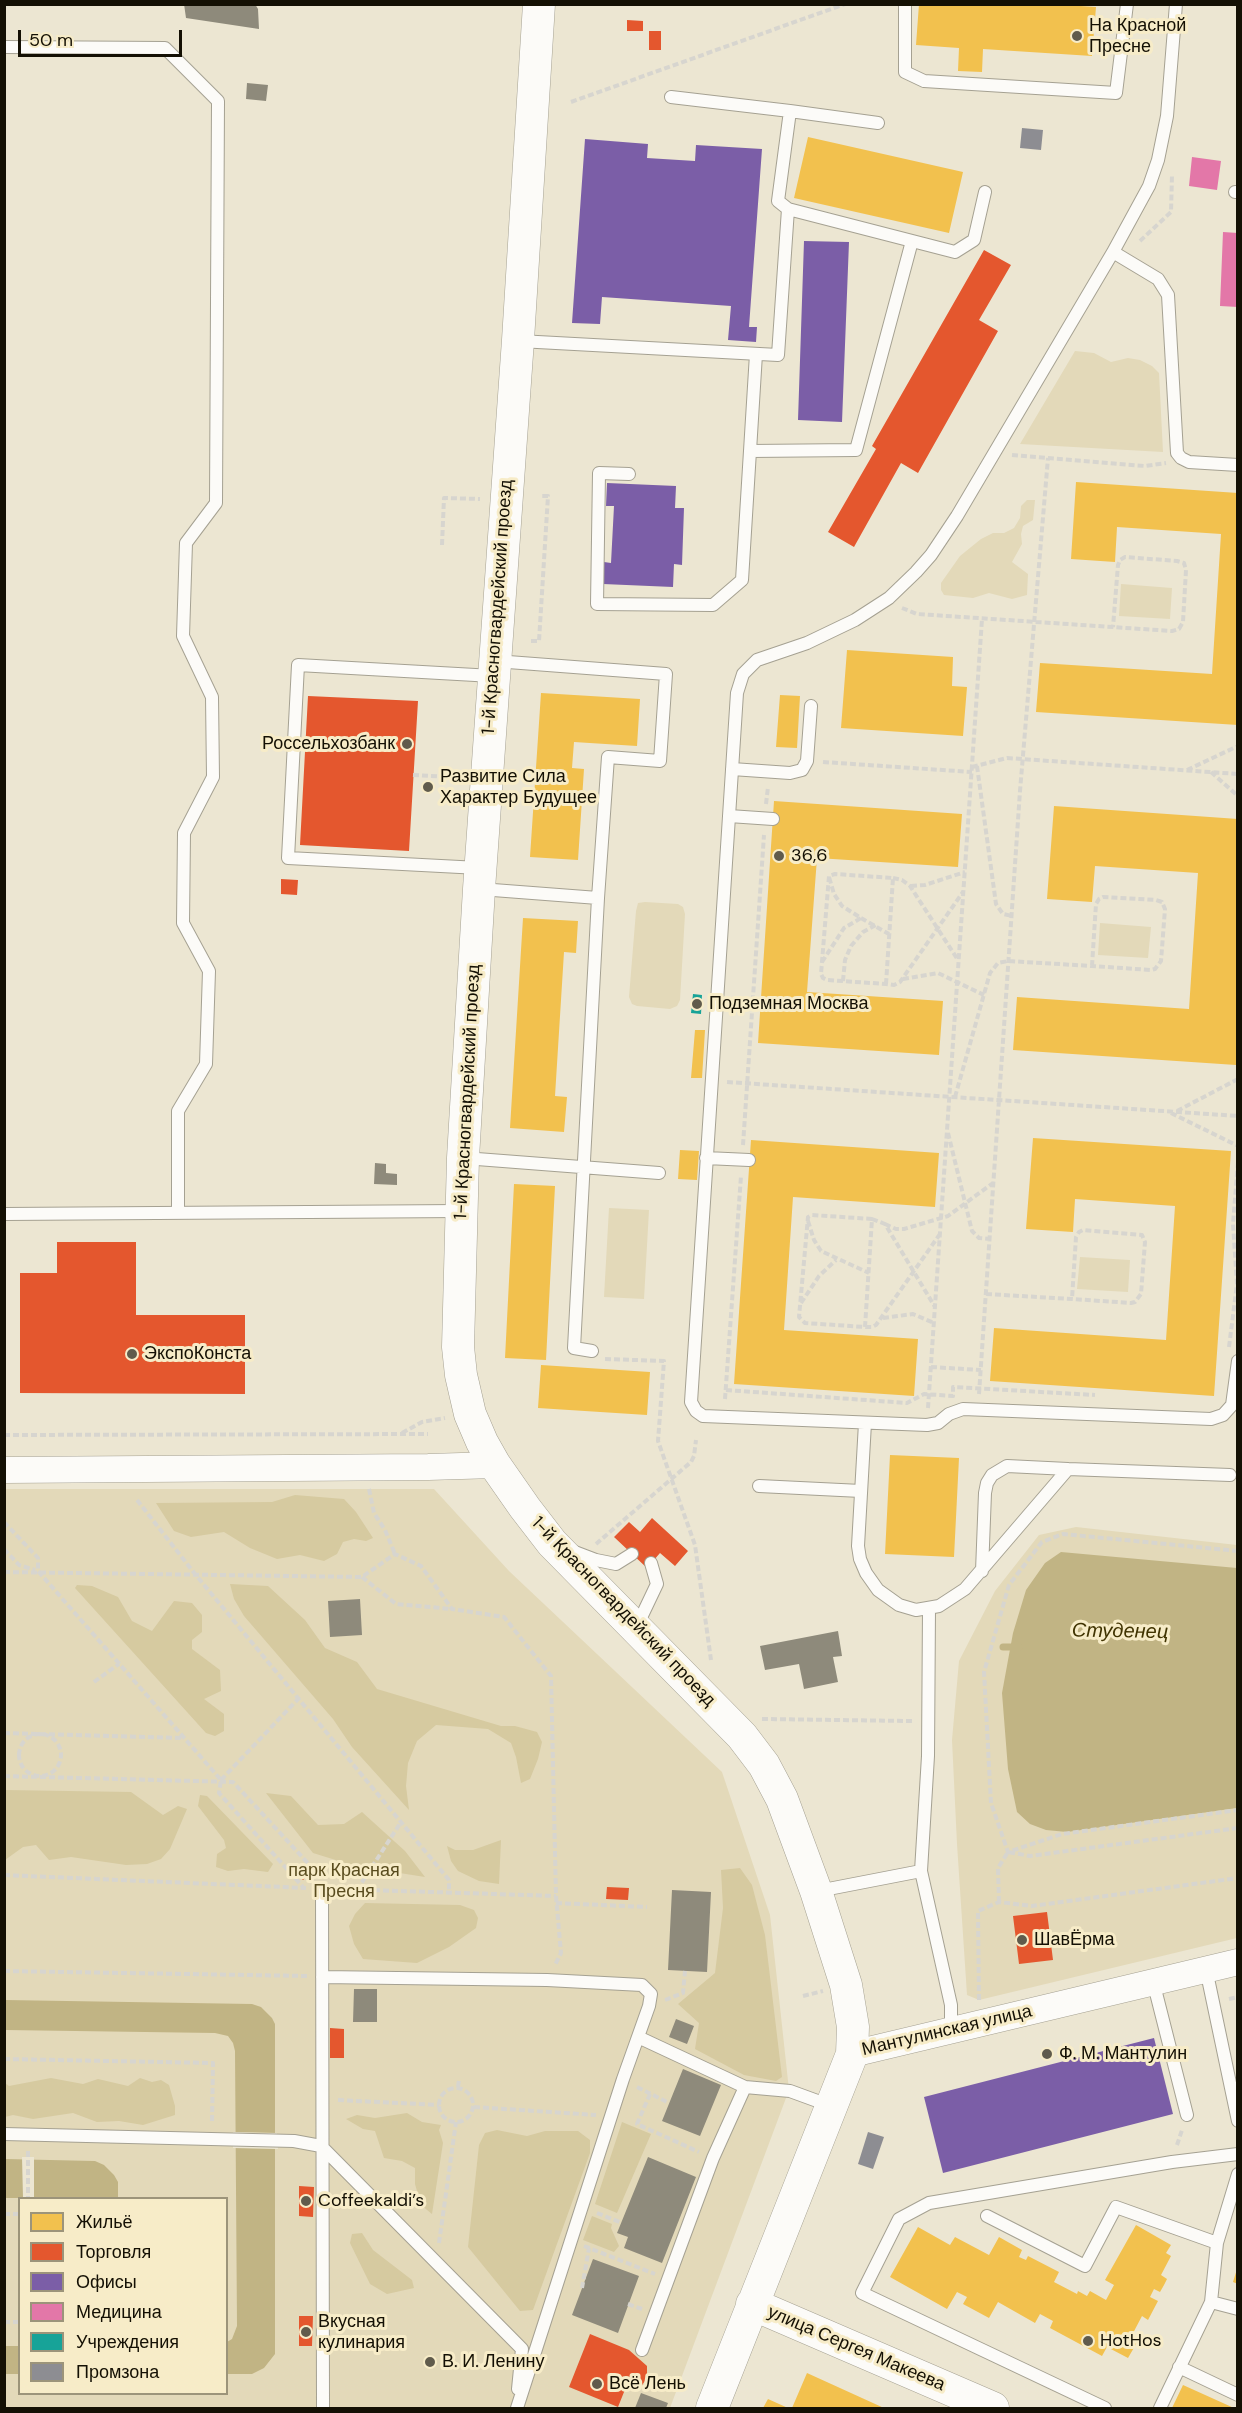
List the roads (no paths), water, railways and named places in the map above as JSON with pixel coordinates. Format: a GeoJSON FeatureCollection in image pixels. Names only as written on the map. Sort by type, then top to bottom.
{"type":"FeatureCollection","features":[{"type":"Feature","properties":{"kind":"street","name":"1-й Красногвардейский проезд"},"geometry":{"type":"LineString","coordinates":[[539,4],[518,340],[493,668],[463,1158],[458,1347],[461,1375],[470,1414],[482,1442],[495,1465],[552,1543],[742,1736],[764,1765],[782,1799],[816,1891],[846,1985],[853,2027],[852,2054]]}},
{"type":"Feature","properties":{"kind":"street"},"geometry":{"type":"LineString","coordinates":[[4,1470],[495,1465]]}},
{"type":"Feature","properties":{"kind":"street","name":"Мантулинская улица"},"geometry":{"type":"LineString","coordinates":[[712,2409],[852,2054],[1238,1962]]}},
{"type":"Feature","properties":{"kind":"street","name":"улица Сергея Макеева"},"geometry":{"type":"LineString","coordinates":[[752,2304],[993,2409]]}},
{"type":"Feature","properties":{"kind":"lane"},"geometry":{"type":"LineString","coordinates":[[905,4],[905,72],[924,81],[1116,93],[1127,4]]}},
{"type":"Feature","properties":{"kind":"lane"},"geometry":{"type":"LineString","coordinates":[[1176,4],[1167,116],[1158,160],[1149,186],[1113,252],[944,535],[916,572],[889,597],[855,620],[807,643],[757,660],[748,668],[739,683],[691,1394],[693,1408],[703,1416],[932,1425],[955,1411],[963,1409],[1211,1419],[1223,1414],[1232,1405],[1233,1358]]}},
{"type":"Feature","properties":{"kind":"lane"},"geometry":{"type":"LineString","coordinates":[[4,47],[165,48],[218,101],[216,503],[186,543],[183,636],[212,697],[213,777],[184,833],[183,923],[209,972],[207,1053],[206,1064],[178,1111],[178,1213]]}},
{"type":"Feature","properties":{"kind":"lane"},"geometry":{"type":"LineString","coordinates":[[671,98],[878,123]]}},
{"type":"Feature","properties":{"kind":"lane"},"geometry":{"type":"LineString","coordinates":[[790,111],[778,201],[788,209],[955,252],[974,240],[985,192]]}},
{"type":"Feature","properties":{"kind":"lane"},"geometry":{"type":"LineString","coordinates":[[518,340],[778,356],[788,209]]}},
{"type":"Feature","properties":{"kind":"lane"},"geometry":{"type":"LineString","coordinates":[[750,451],[856,450],[912,241]]}},
{"type":"Feature","properties":{"kind":"lane"},"geometry":{"type":"LineString","coordinates":[[1113,252],[1158,279],[1168,295],[1177,453],[1189,462],[1238,465]]}},
{"type":"Feature","properties":{"kind":"lane"},"geometry":{"type":"LineString","coordinates":[[629,474],[600,474],[597,604],[713,605],[742,580],[756,354]]}},
{"type":"Feature","properties":{"kind":"lane"},"geometry":{"type":"LineString","coordinates":[[592,1351],[574,1348],[598,898],[608,757],[660,760],[666,674],[298,665],[288,858],[480,879],[598,898]]}},
{"type":"Feature","properties":{"kind":"lane"},"geometry":{"type":"LineString","coordinates":[[732,769],[796,773],[805,766],[811,706]]}},
{"type":"Feature","properties":{"kind":"lane"},"geometry":{"type":"LineString","coordinates":[[729,816],[769,819]]}},
{"type":"Feature","properties":{"kind":"lane"},"geometry":{"type":"LineString","coordinates":[[463,1158],[659,1173]]}},
{"type":"Feature","properties":{"kind":"lane"},"geometry":{"type":"LineString","coordinates":[[706,1158],[746,1160]]}},
{"type":"Feature","properties":{"kind":"lane"},"geometry":{"type":"LineString","coordinates":[[4,1214],[461,1211]]}},
{"type":"Feature","properties":{"kind":"lane"},"geometry":{"type":"LineString","coordinates":[[865,1423],[858,1546],[866,1573],[879,1590],[899,1605],[916,1610],[929,1609],[957,1596],[982,1571],[1068,1468]]}},
{"type":"Feature","properties":{"kind":"lane"},"geometry":{"type":"LineString","coordinates":[[982,1571],[987,1483],[992,1474],[1007,1466],[1230,1475]]}},
{"type":"Feature","properties":{"kind":"lane"},"geometry":{"type":"LineString","coordinates":[[759,1486],[861,1491]]}},
{"type":"Feature","properties":{"kind":"lane"},"geometry":{"type":"LineString","coordinates":[[552,1543],[582,1555],[616,1564],[632,1554]]}},
{"type":"Feature","properties":{"kind":"lane"},"geometry":{"type":"LineString","coordinates":[[637,1628],[657,1584],[651,1563]]}},
{"type":"Feature","properties":{"kind":"lane"},"geometry":{"type":"LineString","coordinates":[[929,1609],[928,1721],[921,1871],[951,2005],[951,2031]]}},
{"type":"Feature","properties":{"kind":"lane"},"geometry":{"type":"LineString","coordinates":[[816,1891],[921,1871]]}},
{"type":"Feature","properties":{"kind":"lane"},"geometry":{"type":"LineString","coordinates":[[322,1888],[323,2409]]}},
{"type":"Feature","properties":{"kind":"lane"},"geometry":{"type":"LineString","coordinates":[[1206,1969],[1238,2121]]}},
{"type":"Feature","properties":{"kind":"lane"},"geometry":{"type":"LineString","coordinates":[[322,1977],[547,1980],[642,1985],[651,1994],[517,2409]]}},
{"type":"Feature","properties":{"kind":"lane"},"geometry":{"type":"LineString","coordinates":[[1153,1981],[1187,2115]]}},
{"type":"Feature","properties":{"kind":"lane"},"geometry":{"type":"LineString","coordinates":[[638,2037],[745,2086],[790,2091],[832,2106]]}},
{"type":"Feature","properties":{"kind":"lane"},"geometry":{"type":"LineString","coordinates":[[642,2350],[713,2158],[745,2086]]}},
{"type":"Feature","properties":{"kind":"lane"},"geometry":{"type":"LineString","coordinates":[[4,2134],[294,2141],[321,2146],[522,2349],[517,2409]]}},
{"type":"Feature","properties":{"kind":"lane"},"geometry":{"type":"LineString","coordinates":[[1105,2409],[862,2293],[899,2218],[929,2203],[1172,2162],[1238,2154]]}},
{"type":"Feature","properties":{"kind":"lane"},"geometry":{"type":"LineString","coordinates":[[1160,2409],[1211,2302],[1217,2243],[1238,2174]]}},
{"type":"Feature","properties":{"kind":"lane"},"geometry":{"type":"LineString","coordinates":[[987,2216],[1085,2266],[1116,2206],[1217,2243]]}},
{"type":"Feature","properties":{"kind":"lane"},"geometry":{"type":"LineString","coordinates":[[1211,2302],[1238,2309]]}},
{"type":"Feature","properties":{"kind":"lane"},"geometry":{"type":"LineString","coordinates":[[522,2349],[537,2347]]}},
{"type":"Feature","properties":{"kind":"lane"},"geometry":{"type":"LineString","coordinates":[[1179,2367],[1238,2395]]}},
{"type":"Feature","properties":{"kind":"water"},"geometry":{"type":"Polygon","coordinates":[[[1061,1552],[1237,1568],[1237,1808],[1067,1832],[1046,1830],[1030,1824],[1017,1812],[1008,1769],[1002,1693],[1013,1633],[1026,1590],[1045,1563],[1061,1552]]]}},
{"type":"Feature","properties":{"kind":"water"},"geometry":{"type":"Polygon","coordinates":[[[5,2000],[252,2004],[261,2007],[272,2018],[275,2024],[275,2354],[264,2368],[252,2374],[228,2374],[228,2341],[232,2339],[237,2326],[235,2051],[228,2036],[215,2033],[5,2030],[5,2000]]]}},
{"type":"Feature","properties":{"kind":"water"},"geometry":{"type":"Polygon","coordinates":[[[5,2159],[95,2161],[104,2165],[118,2182],[118,2197],[5,2198],[5,2159]]]}},
{"type":"Feature","properties":{"kind":"water"},"geometry":{"type":"Polygon","coordinates":[[[4,2346],[18,2346],[18,2374],[5,2374],[4,2346]]]}},
{"type":"Feature","properties":{"kind":"waterway","name":"Студенец"},"geometry":{"type":"LineString","coordinates":[[1003,1647],[1019,1647]]}},
{"type":"Feature","properties":{"kind":"place","name":"На Красной Пресне"},"geometry":{"type":"Point","coordinates":[1077,36]}},
{"type":"Feature","properties":{"kind":"place","name":"Россельхозбанк"},"geometry":{"type":"Point","coordinates":[407,744]}},
{"type":"Feature","properties":{"kind":"place","name":"Развитие Сила Характер Будущее"},"geometry":{"type":"Point","coordinates":[428,787]}},
{"type":"Feature","properties":{"kind":"place","name":"36,6"},"geometry":{"type":"Point","coordinates":[779,856]}},
{"type":"Feature","properties":{"kind":"place","name":"Подземная Москва"},"geometry":{"type":"Point","coordinates":[697,1004]}},
{"type":"Feature","properties":{"kind":"place","name":"ЭкспоКонста"},"geometry":{"type":"Point","coordinates":[132,1354]}},
{"type":"Feature","properties":{"kind":"place","name":"ШавЁрма"},"geometry":{"type":"Point","coordinates":[1022,1940]}},
{"type":"Feature","properties":{"kind":"place","name":"Ф. М. Мантулин"},"geometry":{"type":"Point","coordinates":[1047,2054]}},
{"type":"Feature","properties":{"kind":"place","name":"Coffeekaldi’s"},"geometry":{"type":"Point","coordinates":[306,2201]}},
{"type":"Feature","properties":{"kind":"place","name":"Вкусная кулинария"},"geometry":{"type":"Point","coordinates":[306,2332]}},
{"type":"Feature","properties":{"kind":"place","name":"HotHos"},"geometry":{"type":"Point","coordinates":[1088,2341]}},
{"type":"Feature","properties":{"kind":"place","name":"В. И. Ленину"},"geometry":{"type":"Point","coordinates":[430,2362]}},
{"type":"Feature","properties":{"kind":"place","name":"Всё Лень"},"geometry":{"type":"Point","coordinates":[597,2384]}},
{"type":"Feature","properties":{"kind":"park label","name":"парк Красная Пресня"},"geometry":{"type":"Point","coordinates":[344,1881]}}]}
